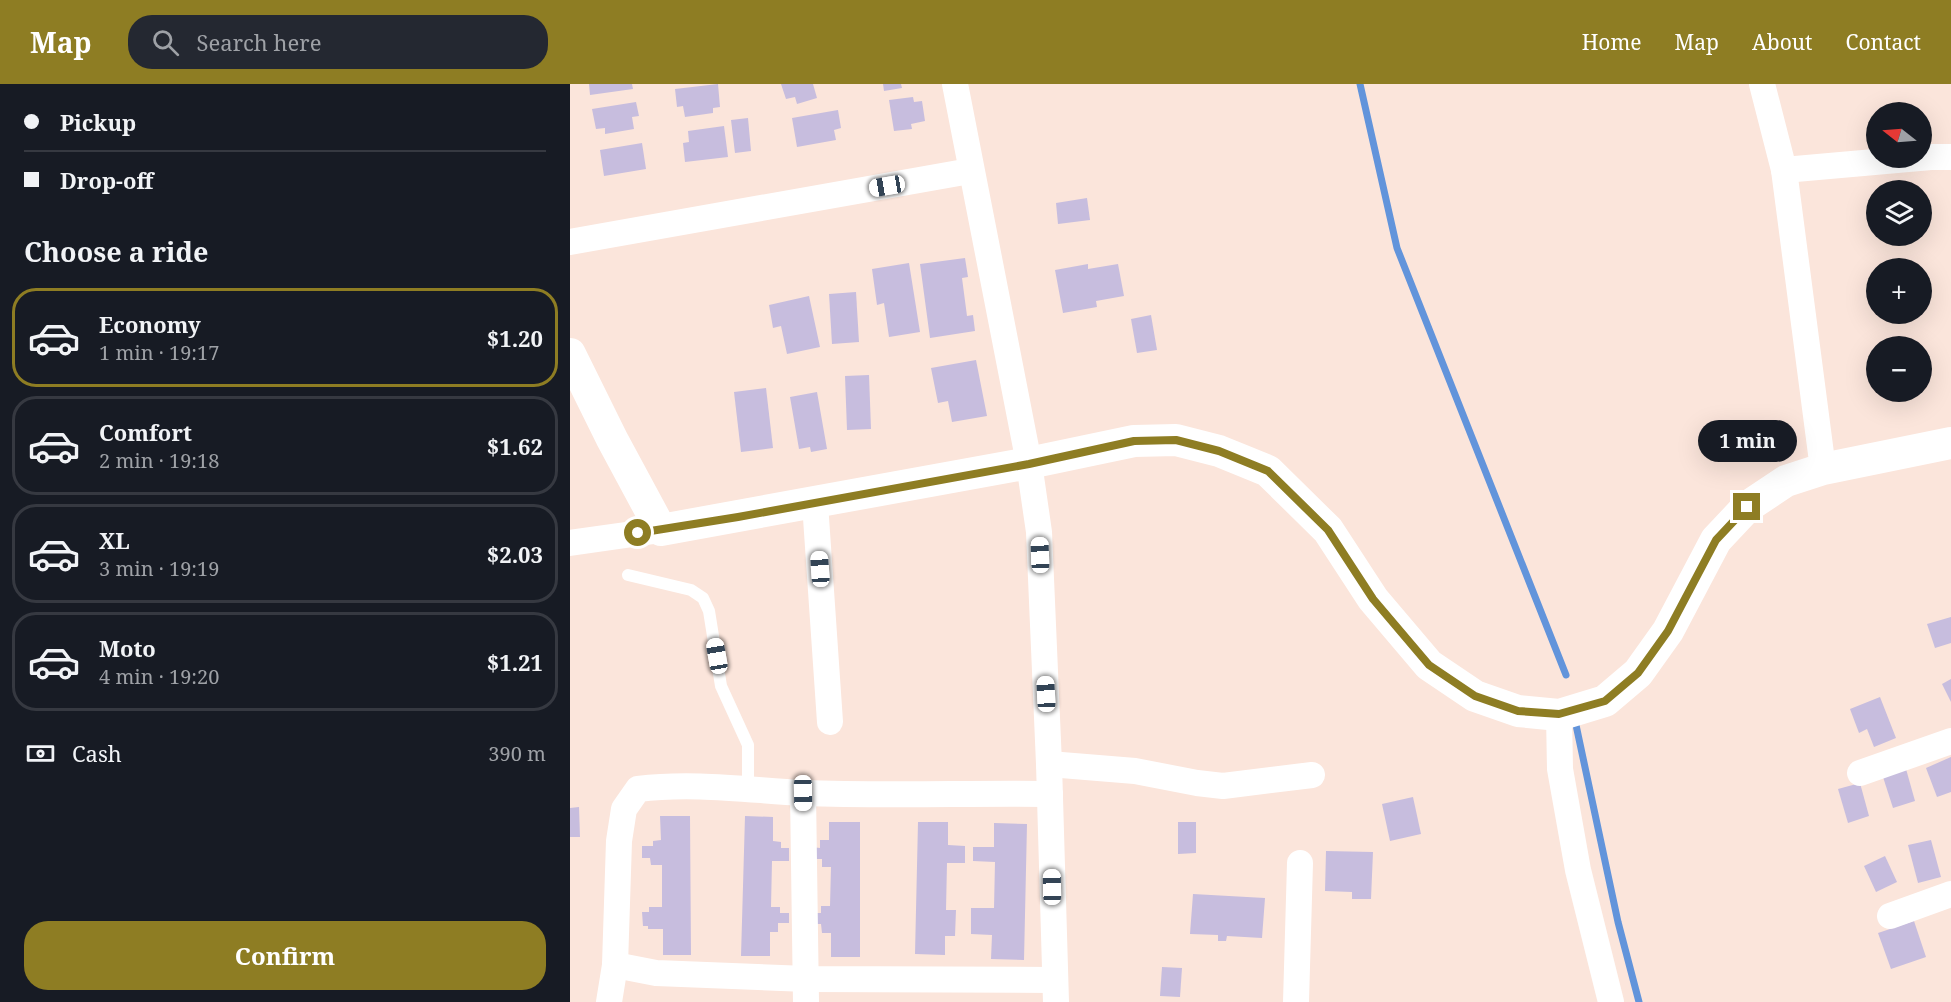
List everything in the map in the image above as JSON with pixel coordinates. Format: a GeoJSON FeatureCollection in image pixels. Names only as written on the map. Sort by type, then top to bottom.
{"type":"FeatureCollection","features":[{"type":"Feature","properties":{"kind":"street"},"geometry":{"type":"LineString","coordinates":[[615,965],[656,973],[806,991],[1055,991],[1049,764],[1039,532],[1029,464],[970,171],[955,84]]}},
{"type":"Feature","properties":{"kind":"street"},"geometry":{"type":"LineString","coordinates":[[1762,84],[1784,170],[1823,469]]}},
{"type":"Feature","properties":{"kind":"street"},"geometry":{"type":"LineString","coordinates":[[1784,170],[1951,157]]}},
{"type":"Feature","properties":{"kind":"street"},"geometry":{"type":"LineString","coordinates":[[570,242],[970,171]]}},
{"type":"Feature","properties":{"kind":"street"},"geometry":{"type":"LineString","coordinates":[[570,354],[661,530]]}},
{"type":"Feature","properties":{"kind":"street"},"geometry":{"type":"LineString","coordinates":[[570,543],[661,530],[815,503],[1029,464],[1134,441],[1176,440],[1219,451],[1268,471],[1328,530],[1373,599],[1429,665],[1475,696],[1518,711],[1559,714],[1605,701],[1638,673],[1668,631],[1716,540],[1747,507],[1785,481],[1823,469],[1951,443]]}},
{"type":"Feature","properties":{"kind":"street"},"geometry":{"type":"LineString","coordinates":[[815,503],[830,722]]}},
{"type":"Feature","properties":{"kind":"street"},"geometry":{"type":"LineString","coordinates":[[1559,714],[1560,769],[1578,870],[1611,1002]]}},
{"type":"Feature","properties":{"kind":"street"},"geometry":{"type":"LineString","coordinates":[[1860,773],[1951,741]]}},
{"type":"Feature","properties":{"kind":"street"},"geometry":{"type":"LineString","coordinates":[[1049,764],[1135,771],[1223,786],[1312,775]]}},
{"type":"Feature","properties":{"kind":"street"},"geometry":{"type":"LineString","coordinates":[[609,1002],[615,965],[619,840],[624,809],[638,789],[664,786],[748,788],[803,793],[1050,794]]}},
{"type":"Feature","properties":{"kind":"street"},"geometry":{"type":"LineString","coordinates":[[803,793],[806,991]]}},
{"type":"Feature","properties":{"kind":"street"},"geometry":{"type":"LineString","coordinates":[[1296,1002],[1300,863]]}},
{"type":"Feature","properties":{"kind":"street"},"geometry":{"type":"LineString","coordinates":[[1890,916],[1951,894]]}},
{"type":"Feature","properties":{"kind":"lane"},"geometry":{"type":"LineString","coordinates":[[628,575],[691,590],[703,598],[709,611],[721,686],[748,745],[748,788]]}},
{"type":"Feature","properties":{"kind":"building"},"geometry":{"type":"Polygon","coordinates":[[[589,84],[632,84],[633,89],[590,95],[589,84]]]}},
{"type":"Feature","properties":{"kind":"building"},"geometry":{"type":"Polygon","coordinates":[[[718,84],[720,107],[713,108],[713,113],[685,117],[683,106],[677,107],[675,89],[718,84]]]}},
{"type":"Feature","properties":{"kind":"building"},"geometry":{"type":"Polygon","coordinates":[[[781,84],[813,84],[817,98],[797,104],[795,97],[786,99],[781,84]]]}},
{"type":"Feature","properties":{"kind":"building"},"geometry":{"type":"Polygon","coordinates":[[[883,84],[901,84],[902,88],[884,91],[883,84]]]}},
{"type":"Feature","properties":{"kind":"building"},"geometry":{"type":"Polygon","coordinates":[[[913,97],[914,102],[922,101],[925,121],[911,124],[912,129],[894,131],[889,100],[913,97]]]}},
{"type":"Feature","properties":{"kind":"building"},"geometry":{"type":"Polygon","coordinates":[[[636,102],[639,116],[632,117],[634,129],[605,134],[605,128],[596,129],[592,109],[636,102]]]}},
{"type":"Feature","properties":{"kind":"building"},"geometry":{"type":"Polygon","coordinates":[[[838,110],[841,128],[834,130],[836,140],[797,147],[792,118],[838,110]]]}},
{"type":"Feature","properties":{"kind":"building"},"geometry":{"type":"Polygon","coordinates":[[[748,118],[751,151],[735,153],[731,120],[748,118]]]}},
{"type":"Feature","properties":{"kind":"building"},"geometry":{"type":"Polygon","coordinates":[[[724,126],[728,157],[685,162],[683,143],[689,142],[688,131],[724,126]]]}},
{"type":"Feature","properties":{"kind":"building"},"geometry":{"type":"Polygon","coordinates":[[[642,143],[646,169],[604,176],[600,150],[642,143]]]}},
{"type":"Feature","properties":{"kind":"building"},"geometry":{"type":"Polygon","coordinates":[[[1087,198],[1090,220],[1058,224],[1056,203],[1087,198]]]}},
{"type":"Feature","properties":{"kind":"building"},"geometry":{"type":"Polygon","coordinates":[[[965,258],[968,277],[962,278],[967,316],[973,315],[975,331],[930,338],[920,264],[965,258]]]}},
{"type":"Feature","properties":{"kind":"building"},"geometry":{"type":"Polygon","coordinates":[[[909,263],[920,332],[889,337],[884,303],[877,305],[872,269],[909,263]]]}},
{"type":"Feature","properties":{"kind":"building"},"geometry":{"type":"Polygon","coordinates":[[[1088,264],[1088,269],[1118,264],[1124,296],[1096,301],[1097,307],[1063,313],[1055,270],[1088,264]]]}},
{"type":"Feature","properties":{"kind":"building"},"geometry":{"type":"Polygon","coordinates":[[[856,292],[859,342],[832,344],[829,294],[856,292]]]}},
{"type":"Feature","properties":{"kind":"building"},"geometry":{"type":"Polygon","coordinates":[[[809,296],[820,347],[787,354],[781,326],[773,328],[769,305],[809,296]]]}},
{"type":"Feature","properties":{"kind":"building"},"geometry":{"type":"Polygon","coordinates":[[[1151,315],[1157,350],[1137,353],[1131,319],[1151,315]]]}},
{"type":"Feature","properties":{"kind":"building"},"geometry":{"type":"Polygon","coordinates":[[[976,360],[987,416],[952,422],[948,401],[938,403],[931,368],[976,360]]]}},
{"type":"Feature","properties":{"kind":"building"},"geometry":{"type":"Polygon","coordinates":[[[869,375],[871,429],[847,430],[845,376],[869,375]]]}},
{"type":"Feature","properties":{"kind":"building"},"geometry":{"type":"Polygon","coordinates":[[[766,388],[773,448],[741,452],[734,392],[766,388]]]}},
{"type":"Feature","properties":{"kind":"building"},"geometry":{"type":"Polygon","coordinates":[[[817,392],[827,449],[811,452],[810,447],[799,449],[790,397],[817,392]]]}},
{"type":"Feature","properties":{"kind":"building"},"geometry":{"type":"Polygon","coordinates":[[[1951,617],[1951,643],[1935,648],[1927,624],[1951,617]]]}},
{"type":"Feature","properties":{"kind":"building"},"geometry":{"type":"Polygon","coordinates":[[[1951,679],[1951,702],[1942,684],[1951,679]]]}},
{"type":"Feature","properties":{"kind":"building"},"geometry":{"type":"Polygon","coordinates":[[[1880,697],[1896,738],[1874,747],[1867,729],[1859,733],[1850,709],[1880,697]]]}},
{"type":"Feature","properties":{"kind":"building"},"geometry":{"type":"Polygon","coordinates":[[[1951,757],[1951,792],[1937,797],[1926,768],[1951,757]]]}},
{"type":"Feature","properties":{"kind":"building"},"geometry":{"type":"Polygon","coordinates":[[[1906,769],[1915,801],[1893,808],[1883,777],[1906,769]]]}},
{"type":"Feature","properties":{"kind":"building"},"geometry":{"type":"Polygon","coordinates":[[[1860,783],[1869,816],[1848,823],[1838,789],[1860,783]]]}},
{"type":"Feature","properties":{"kind":"building"},"geometry":{"type":"Polygon","coordinates":[[[1413,797],[1421,834],[1390,841],[1382,804],[1413,797]]]}},
{"type":"Feature","properties":{"kind":"building"},"geometry":{"type":"Polygon","coordinates":[[[579,807],[580,837],[570,837],[570,808],[579,807]]]}},
{"type":"Feature","properties":{"kind":"building"},"geometry":{"type":"Polygon","coordinates":[[[660,816],[690,816],[691,955],[663,955],[663,929],[648,929],[648,926],[643,926],[642,912],[649,912],[649,907],[662,907],[662,865],[651,865],[650,858],[642,858],[642,846],[653,846],[653,841],[661,840],[660,816]]]}},
{"type":"Feature","properties":{"kind":"building"},"geometry":{"type":"Polygon","coordinates":[[[745,816],[773,817],[773,841],[781,842],[781,848],[789,848],[789,861],[772,861],[771,907],[780,907],[780,913],[789,913],[789,923],[778,923],[778,932],[770,932],[770,956],[741,956],[745,816]]]}},
{"type":"Feature","properties":{"kind":"building"},"geometry":{"type":"Polygon","coordinates":[[[829,822],[860,822],[860,957],[831,957],[831,933],[822,933],[821,924],[810,924],[810,913],[821,913],[821,906],[830,906],[831,867],[822,867],[822,859],[812,859],[812,847],[820,848],[820,840],[829,840],[829,822]]]}},
{"type":"Feature","properties":{"kind":"building"},"geometry":{"type":"Polygon","coordinates":[[[918,822],[948,822],[948,845],[965,846],[965,863],[947,863],[946,910],[956,910],[955,936],[945,936],[945,955],[915,954],[918,822]]]}},
{"type":"Feature","properties":{"kind":"building"},"geometry":{"type":"Polygon","coordinates":[[[1178,822],[1196,822],[1196,853],[1178,854],[1178,822]]]}},
{"type":"Feature","properties":{"kind":"building"},"geometry":{"type":"Polygon","coordinates":[[[994,823],[1027,824],[1024,960],[991,959],[992,935],[971,934],[971,908],[994,908],[995,862],[973,861],[973,847],[994,847],[994,823]]]}},
{"type":"Feature","properties":{"kind":"building"},"geometry":{"type":"Polygon","coordinates":[[[1931,840],[1941,877],[1918,883],[1908,845],[1931,840]]]}},
{"type":"Feature","properties":{"kind":"building"},"geometry":{"type":"Polygon","coordinates":[[[1326,851],[1373,852],[1371,899],[1352,899],[1352,892],[1325,891],[1326,851]]]}},
{"type":"Feature","properties":{"kind":"building"},"geometry":{"type":"Polygon","coordinates":[[[1885,856],[1897,882],[1876,892],[1864,866],[1885,856]]]}},
{"type":"Feature","properties":{"kind":"building"},"geometry":{"type":"Polygon","coordinates":[[[1193,894],[1265,898],[1262,938],[1227,936],[1226,941],[1218,941],[1218,935],[1190,934],[1193,894]]]}},
{"type":"Feature","properties":{"kind":"building"},"geometry":{"type":"Polygon","coordinates":[[[1914,921],[1926,957],[1891,969],[1878,933],[1914,921]]]}},
{"type":"Feature","properties":{"kind":"building"},"geometry":{"type":"Polygon","coordinates":[[[1162,967],[1182,968],[1180,997],[1160,996],[1162,967]]]}},
{"type":"Feature","properties":{"kind":"waterway"},"geometry":{"type":"LineString","coordinates":[[1360,84],[1397,248],[1566,675]]}},
{"type":"Feature","properties":{"kind":"waterway"},"geometry":{"type":"LineString","coordinates":[[1576,725],[1618,922],[1639,1002]]}},
{"type":"Feature","properties":{"kind":"route"},"geometry":{"type":"LineString","coordinates":[[638,533],[1029,464],[1091,448],[1134,441],[1176,440],[1219,451],[1268,471],[1328,530],[1373,599],[1429,665],[1475,696],[1518,711],[1559,714],[1605,701],[1638,673],[1668,631],[1716,540],[1747,507]]}}]}
